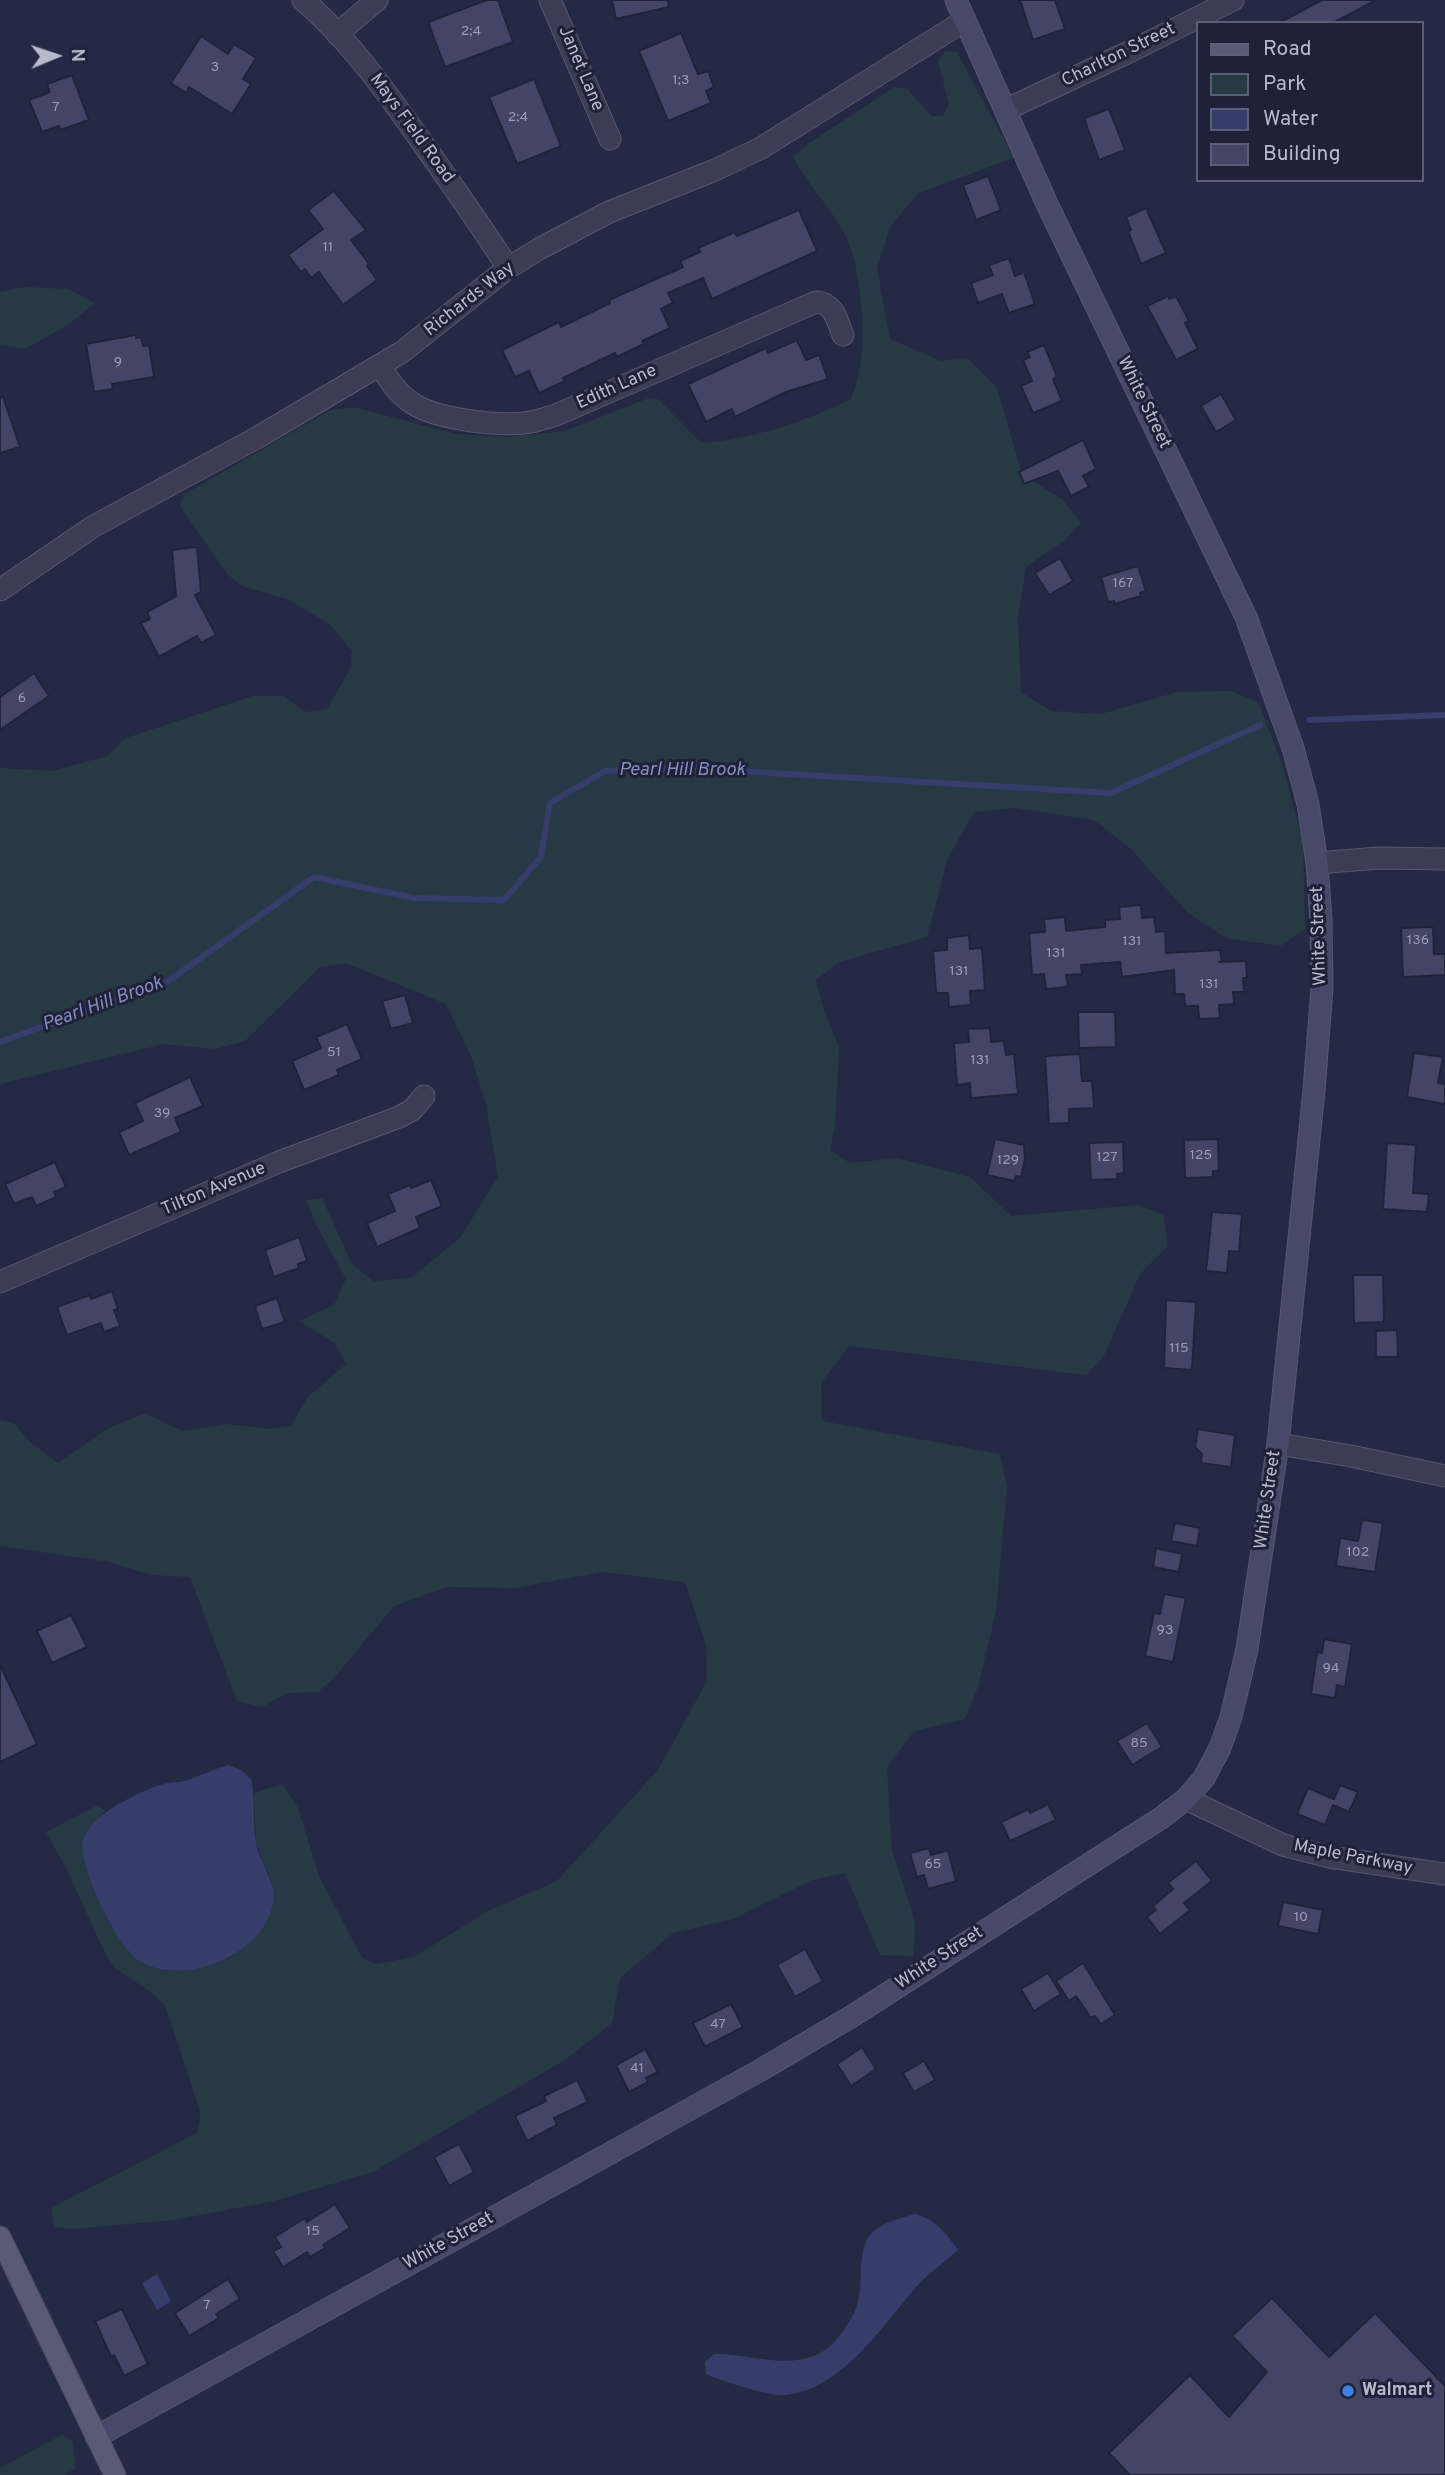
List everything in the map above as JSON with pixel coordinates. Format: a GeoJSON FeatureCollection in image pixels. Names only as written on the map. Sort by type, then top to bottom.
{"type":"FeatureCollection","features":[{"type":"Feature","properties":{"kind":"main road"},"geometry":{"type":"LineString","coordinates":[[0,2237],[115,2475]]}},
{"type":"Feature","properties":{"kind":"street","name":"Mays Field Road"},"geometry":{"type":"LineString","coordinates":[[303,0],[337,34],[393,101],[508,268]]}},
{"type":"Feature","properties":{"kind":"street"},"geometry":{"type":"LineString","coordinates":[[337,34],[377,0]]}},
{"type":"Feature","properties":{"kind":"street","name":"Janet Lane"},"geometry":{"type":"LineString","coordinates":[[550,0],[610,139]]}},
{"type":"Feature","properties":{"kind":"street","name":"White Street"},"geometry":{"type":"LineString","coordinates":[[96,2437],[759,2071],[854,2015],[1150,1825],[1186,1799],[1205,1778],[1231,1717],[1247,1649],[1278,1444],[1322,988],[1317,863],[1308,804],[1275,693],[1246,617],[1047,204],[1005,110],[957,26],[956,0]]}},
{"type":"Feature","properties":{"kind":"street","name":"Charlton Street"},"geometry":{"type":"LineString","coordinates":[[1005,110],[1233,0]]}},
{"type":"Feature","properties":{"kind":"street","name":"Richards Way"},"geometry":{"type":"LineString","coordinates":[[0,590],[94,526],[232,452],[380,366],[426,335],[508,268],[609,212],[715,170],[761,148],[957,26]]}},
{"type":"Feature","properties":{"kind":"street","name":"Edith Lane"},"geometry":{"type":"LineString","coordinates":[[380,366],[391,384],[417,406],[435,413],[521,423],[556,415],[816,302],[825,303],[831,308],[843,335]]}},
{"type":"Feature","properties":{"kind":"street"},"geometry":{"type":"LineString","coordinates":[[1317,863],[1378,858],[1445,859]]}},
{"type":"Feature","properties":{"kind":"street","name":"Tilton Avenue"},"geometry":{"type":"LineString","coordinates":[[0,1282],[279,1161],[399,1117],[412,1110],[424,1096]]}},
{"type":"Feature","properties":{"kind":"street"},"geometry":{"type":"LineString","coordinates":[[1278,1444],[1445,1476]]}},
{"type":"Feature","properties":{"kind":"street","name":"Maple Parkway"},"geometry":{"type":"LineString","coordinates":[[1186,1799],[1283,1844],[1343,1860],[1445,1874]]}},
{"type":"Feature","properties":{"kind":"green space"},"geometry":{"type":"Polygon","coordinates":[[[945,51],[957,52],[1014,158],[918,193],[890,227],[877,268],[890,339],[941,361],[967,358],[997,388],[1022,474],[1063,500],[1081,523],[1065,540],[1026,567],[1018,617],[1021,692],[1051,711],[1101,714],[1177,692],[1231,691],[1259,703],[1283,768],[1303,842],[1305,929],[1280,946],[1226,938],[1188,913],[1131,849],[1094,820],[1015,808],[974,812],[948,858],[927,937],[839,962],[816,980],[824,1011],[839,1047],[835,1127],[830,1150],[850,1163],[897,1158],[970,1177],[1011,1216],[1138,1205],[1163,1215],[1168,1246],[1140,1274],[1103,1358],[1086,1375],[849,1346],[821,1383],[822,1421],[1000,1454],[1007,1487],[996,1611],[978,1687],[965,1719],[914,1731],[887,1767],[892,1850],[915,1921],[914,1956],[880,1955],[845,1873],[812,1880],[733,1919],[673,1933],[620,1978],[612,2023],[565,2060],[373,2172],[274,2201],[174,2220],[73,2229],[54,2227],[51,2208],[197,2133],[200,2120],[199,2108],[165,2005],[115,1968],[104,1951],[68,1872],[46,1832],[96,1806],[106,1810],[90,1827],[130,1953],[142,1962],[167,1971],[230,1958],[259,1933],[271,1880],[256,1843],[254,1793],[282,1784],[298,1808],[319,1876],[362,1958],[376,1964],[414,1957],[488,1911],[557,1881],[658,1770],[707,1681],[706,1645],[685,1582],[602,1572],[515,1588],[447,1587],[394,1606],[333,1679],[318,1692],[287,1693],[262,1707],[237,1701],[190,1577],[151,1575],[110,1562],[0,1546],[0,1420],[14,1423],[30,1442],[58,1463],[107,1429],[145,1413],[182,1431],[227,1424],[271,1429],[291,1426],[307,1398],[346,1364],[335,1343],[299,1321],[334,1305],[346,1279],[315,1223],[306,1200],[322,1198],[352,1264],[373,1281],[411,1278],[460,1238],[498,1177],[486,1104],[471,1056],[446,1004],[346,963],[320,967],[245,1041],[215,1049],[164,1044],[0,1084],[0,768],[52,771],[107,756],[126,738],[253,696],[284,696],[305,712],[327,709],[350,669],[352,651],[331,625],[287,599],[242,586],[228,575],[180,506],[183,495],[331,410],[353,407],[456,434],[507,437],[565,431],[649,398],[658,399],[701,443],[739,438],[778,428],[851,399],[858,378],[862,344],[861,302],[854,261],[842,229],[793,157],[808,144],[894,87],[907,89],[931,116],[943,116],[949,104],[938,61],[945,51]]]}},
{"type":"Feature","properties":{"kind":"green space"},"geometry":{"type":"Polygon","coordinates":[[[25,287],[68,289],[95,303],[68,325],[25,349],[0,345],[0,292],[25,287]]]}},
{"type":"Feature","properties":{"kind":"green space"},"geometry":{"type":"Polygon","coordinates":[[[62,2435],[73,2441],[76,2468],[64,2475],[0,2475],[0,2468],[62,2435]]]}},
{"type":"Feature","properties":{"kind":"water"},"geometry":{"type":"Polygon","coordinates":[[[228,1765],[241,1770],[251,1779],[256,1843],[273,1891],[272,1908],[264,1925],[252,1940],[236,1953],[198,1968],[178,1971],[158,1969],[141,1962],[132,1954],[111,1925],[87,1869],[83,1853],[84,1838],[96,1820],[137,1794],[168,1783],[188,1780],[228,1765]]]}},
{"type":"Feature","properties":{"kind":"water"},"geometry":{"type":"Polygon","coordinates":[[[915,2214],[940,2228],[958,2250],[922,2281],[875,2337],[842,2369],[805,2391],[784,2395],[757,2391],[706,2374],[705,2362],[714,2354],[791,2361],[816,2355],[826,2349],[843,2331],[857,2306],[862,2254],[869,2237],[884,2224],[915,2214]]]}},
{"type":"Feature","properties":{"kind":"water"},"geometry":{"type":"Polygon","coordinates":[[[157,2274],[171,2301],[157,2310],[142,2283],[157,2274]]]}},
{"type":"Feature","properties":{"kind":"building"},"geometry":{"type":"Polygon","coordinates":[[[487,0],[498,0],[513,42],[445,67],[428,22],[487,0]]]}},
{"type":"Feature","properties":{"kind":"building"},"geometry":{"type":"Polygon","coordinates":[[[612,0],[668,0],[669,7],[616,19],[612,0]]]}},
{"type":"Feature","properties":{"kind":"building"},"geometry":{"type":"Polygon","coordinates":[[[1020,0],[1055,0],[1065,29],[1033,40],[1020,0]]]}},
{"type":"Feature","properties":{"kind":"building"},"geometry":{"type":"Polygon","coordinates":[[[1322,0],[1376,0],[1337,21],[1283,21],[1322,0]]]}},
{"type":"Feature","properties":{"kind":"building"},"geometry":{"type":"Polygon","coordinates":[[[681,33],[698,74],[708,71],[714,87],[706,91],[711,103],[668,121],[639,51],[681,33]]]}},
{"type":"Feature","properties":{"kind":"building"},"geometry":{"type":"Polygon","coordinates":[[[201,36],[228,54],[234,44],[256,58],[243,79],[251,84],[232,114],[189,87],[186,93],[171,83],[201,36]]]}},
{"type":"Feature","properties":{"kind":"building"},"geometry":{"type":"Polygon","coordinates":[[[72,75],[89,120],[60,130],[59,126],[42,132],[29,100],[50,92],[47,84],[72,75]]]}},
{"type":"Feature","properties":{"kind":"building"},"geometry":{"type":"Polygon","coordinates":[[[534,79],[561,146],[517,164],[489,97],[534,79]]]}},
{"type":"Feature","properties":{"kind":"building"},"geometry":{"type":"Polygon","coordinates":[[[1109,109],[1125,150],[1099,160],[1084,118],[1109,109]]]}},
{"type":"Feature","properties":{"kind":"building"},"geometry":{"type":"Polygon","coordinates":[[[988,176],[1001,210],[976,220],[963,185],[988,176]]]}},
{"type":"Feature","properties":{"kind":"building"},"geometry":{"type":"Polygon","coordinates":[[[334,191],[366,230],[351,240],[377,280],[343,305],[319,272],[311,278],[305,269],[301,272],[288,255],[323,229],[308,210],[334,191]]]}},
{"type":"Feature","properties":{"kind":"building"},"geometry":{"type":"Polygon","coordinates":[[[1146,208],[1166,253],[1141,264],[1128,231],[1131,230],[1126,217],[1146,208]]]}},
{"type":"Feature","properties":{"kind":"building"},"geometry":{"type":"Polygon","coordinates":[[[799,210],[817,251],[712,299],[703,278],[668,293],[673,303],[661,309],[670,328],[642,341],[644,344],[617,357],[615,353],[539,393],[529,371],[515,377],[502,350],[559,322],[561,327],[610,303],[609,300],[683,267],[680,261],[700,252],[698,248],[735,232],[737,236],[799,210]]]}},
{"type":"Feature","properties":{"kind":"building"},"geometry":{"type":"Polygon","coordinates":[[[1009,258],[1015,276],[1024,272],[1035,304],[1009,313],[1002,294],[978,303],[971,283],[993,275],[989,265],[1009,258]]]}},
{"type":"Feature","properties":{"kind":"building"},"geometry":{"type":"Polygon","coordinates":[[[1168,296],[1169,299],[1176,296],[1189,321],[1185,323],[1198,349],[1176,360],[1147,306],[1168,296]]]}},
{"type":"Feature","properties":{"kind":"building"},"geometry":{"type":"Polygon","coordinates":[[[136,335],[136,338],[141,337],[143,346],[149,345],[154,377],[112,384],[113,389],[94,392],[86,344],[136,335]]]}},
{"type":"Feature","properties":{"kind":"building"},"geometry":{"type":"Polygon","coordinates":[[[797,340],[806,360],[819,355],[828,379],[786,392],[735,417],[732,409],[706,422],[688,384],[766,348],[768,353],[797,340]]]}},
{"type":"Feature","properties":{"kind":"building"},"geometry":{"type":"Polygon","coordinates":[[[1044,345],[1056,374],[1053,379],[1062,401],[1033,413],[1021,386],[1032,381],[1023,360],[1030,357],[1027,352],[1044,345]]]}},
{"type":"Feature","properties":{"kind":"building"},"geometry":{"type":"Polygon","coordinates":[[[1221,394],[1236,420],[1216,432],[1201,406],[1221,394]]]}},
{"type":"Feature","properties":{"kind":"building"},"geometry":{"type":"Polygon","coordinates":[[[3,397],[20,447],[0,453],[0,398],[3,397]]]}},
{"type":"Feature","properties":{"kind":"building"},"geometry":{"type":"Polygon","coordinates":[[[1083,440],[1096,469],[1083,476],[1089,487],[1071,496],[1058,471],[1024,484],[1019,472],[1083,440]]]}},
{"type":"Feature","properties":{"kind":"building"},"geometry":{"type":"Polygon","coordinates":[[[197,547],[201,592],[195,595],[216,635],[201,643],[197,636],[159,657],[141,623],[150,619],[147,612],[176,596],[172,550],[197,547]]]}},
{"type":"Feature","properties":{"kind":"building"},"geometry":{"type":"Polygon","coordinates":[[[1060,558],[1073,581],[1049,595],[1035,573],[1060,558]]]}},
{"type":"Feature","properties":{"kind":"building"},"geometry":{"type":"Polygon","coordinates":[[[1138,566],[1146,591],[1140,593],[1141,596],[1115,604],[1114,601],[1108,602],[1101,577],[1138,566]]]}},
{"type":"Feature","properties":{"kind":"building"},"geometry":{"type":"Polygon","coordinates":[[[34,673],[49,696],[0,730],[0,697],[34,673]]]}},
{"type":"Feature","properties":{"kind":"building"},"geometry":{"type":"Polygon","coordinates":[[[1141,905],[1142,918],[1154,917],[1156,932],[1165,931],[1166,953],[1220,950],[1222,962],[1246,961],[1244,992],[1233,992],[1234,1004],[1219,1005],[1220,1018],[1199,1019],[1198,1006],[1185,1006],[1184,994],[1175,994],[1174,970],[1122,977],[1120,962],[1081,965],[1082,974],[1066,975],[1068,987],[1046,989],[1044,974],[1032,975],[1029,933],[1045,932],[1044,919],[1065,917],[1066,931],[1105,927],[1105,920],[1120,919],[1119,907],[1141,905]]]}},
{"type":"Feature","properties":{"kind":"building"},"geometry":{"type":"Polygon","coordinates":[[[1433,927],[1434,954],[1445,954],[1445,975],[1403,977],[1401,928],[1433,927]]]}},
{"type":"Feature","properties":{"kind":"building"},"geometry":{"type":"Polygon","coordinates":[[[969,935],[970,949],[982,948],[985,990],[970,991],[971,1005],[949,1007],[948,993],[936,993],[933,951],[947,950],[947,938],[969,935]]]}},
{"type":"Feature","properties":{"kind":"building"},"geometry":{"type":"Polygon","coordinates":[[[405,995],[413,1023],[391,1029],[382,1001],[405,995]]]}},
{"type":"Feature","properties":{"kind":"building"},"geometry":{"type":"Polygon","coordinates":[[[1078,1012],[1115,1012],[1116,1047],[1079,1048],[1078,1012]]]}},
{"type":"Feature","properties":{"kind":"building"},"geometry":{"type":"Polygon","coordinates":[[[347,1024],[362,1059],[337,1070],[339,1075],[304,1090],[292,1061],[321,1048],[316,1037],[347,1024]]]}},
{"type":"Feature","properties":{"kind":"building"},"geometry":{"type":"Polygon","coordinates":[[[990,1028],[991,1042],[1004,1041],[1006,1055],[1014,1054],[1018,1094],[971,1098],[970,1083],[957,1085],[954,1043],[969,1042],[968,1029],[990,1028]]]}},
{"type":"Feature","properties":{"kind":"building"},"geometry":{"type":"Polygon","coordinates":[[[1414,1053],[1443,1057],[1438,1083],[1445,1084],[1445,1104],[1407,1097],[1414,1053]]]}},
{"type":"Feature","properties":{"kind":"building"},"geometry":{"type":"Polygon","coordinates":[[[1080,1054],[1082,1081],[1092,1081],[1094,1108],[1069,1109],[1069,1123],[1049,1124],[1045,1056],[1080,1054]]]}},
{"type":"Feature","properties":{"kind":"building"},"geometry":{"type":"Polygon","coordinates":[[[190,1077],[203,1106],[175,1118],[181,1132],[129,1155],[119,1132],[143,1121],[135,1103],[190,1077]]]}},
{"type":"Feature","properties":{"kind":"building"},"geometry":{"type":"Polygon","coordinates":[[[995,1139],[1024,1145],[1025,1159],[1021,1177],[1016,1176],[1014,1181],[987,1175],[995,1139]]]}},
{"type":"Feature","properties":{"kind":"building"},"geometry":{"type":"Polygon","coordinates":[[[1218,1139],[1219,1171],[1213,1171],[1213,1177],[1185,1178],[1184,1140],[1218,1139]]]}},
{"type":"Feature","properties":{"kind":"building"},"geometry":{"type":"Polygon","coordinates":[[[1123,1142],[1124,1173],[1117,1174],[1118,1179],[1091,1180],[1089,1143],[1123,1142]]]}},
{"type":"Feature","properties":{"kind":"building"},"geometry":{"type":"Polygon","coordinates":[[[1387,1143],[1416,1145],[1413,1193],[1429,1194],[1427,1212],[1383,1209],[1387,1143]]]}},
{"type":"Feature","properties":{"kind":"building"},"geometry":{"type":"Polygon","coordinates":[[[55,1162],[66,1187],[54,1192],[56,1197],[36,1206],[32,1197],[14,1204],[5,1184],[55,1162]]]}},
{"type":"Feature","properties":{"kind":"building"},"geometry":{"type":"Polygon","coordinates":[[[431,1180],[442,1206],[416,1217],[420,1228],[377,1247],[367,1223],[395,1211],[388,1194],[431,1180]]]}},
{"type":"Feature","properties":{"kind":"building"},"geometry":{"type":"Polygon","coordinates":[[[1212,1212],[1242,1214],[1239,1252],[1229,1251],[1227,1273],[1206,1271],[1212,1212]]]}},
{"type":"Feature","properties":{"kind":"building"},"geometry":{"type":"Polygon","coordinates":[[[299,1237],[307,1261],[298,1264],[299,1268],[274,1277],[265,1250],[299,1237]]]}},
{"type":"Feature","properties":{"kind":"building"},"geometry":{"type":"Polygon","coordinates":[[[1353,1275],[1383,1275],[1384,1322],[1354,1323],[1353,1275]]]}},
{"type":"Feature","properties":{"kind":"building"},"geometry":{"type":"Polygon","coordinates":[[[112,1291],[118,1309],[114,1310],[120,1326],[104,1332],[101,1323],[67,1335],[57,1307],[90,1295],[91,1299],[112,1291]]]}},
{"type":"Feature","properties":{"kind":"building"},"geometry":{"type":"Polygon","coordinates":[[[277,1298],[285,1322],[262,1329],[255,1306],[277,1298]]]}},
{"type":"Feature","properties":{"kind":"building"},"geometry":{"type":"Polygon","coordinates":[[[1166,1300],[1196,1302],[1192,1370],[1164,1368],[1166,1300]]]}},
{"type":"Feature","properties":{"kind":"building"},"geometry":{"type":"Polygon","coordinates":[[[1397,1330],[1398,1357],[1376,1357],[1376,1331],[1397,1330]]]}},
{"type":"Feature","properties":{"kind":"building"},"geometry":{"type":"Polygon","coordinates":[[[1198,1429],[1235,1435],[1231,1467],[1201,1463],[1202,1454],[1195,1447],[1198,1429]]]}},
{"type":"Feature","properties":{"kind":"building"},"geometry":{"type":"Polygon","coordinates":[[[1362,1520],[1383,1523],[1375,1572],[1336,1566],[1340,1538],[1358,1541],[1362,1520]]]}},
{"type":"Feature","properties":{"kind":"building"},"geometry":{"type":"Polygon","coordinates":[[[1175,1523],[1200,1528],[1197,1546],[1171,1541],[1175,1523]]]}},
{"type":"Feature","properties":{"kind":"building"},"geometry":{"type":"Polygon","coordinates":[[[1156,1548],[1182,1554],[1179,1572],[1153,1567],[1156,1548]]]}},
{"type":"Feature","properties":{"kind":"building"},"geometry":{"type":"Polygon","coordinates":[[[1164,1594],[1186,1598],[1173,1662],[1145,1656],[1154,1613],[1160,1614],[1164,1594]]]}},
{"type":"Feature","properties":{"kind":"building"},"geometry":{"type":"Polygon","coordinates":[[[71,1615],[87,1647],[52,1663],[37,1631],[71,1615]]]}},
{"type":"Feature","properties":{"kind":"building"},"geometry":{"type":"Polygon","coordinates":[[[1324,1639],[1352,1644],[1345,1687],[1337,1685],[1335,1698],[1311,1694],[1317,1652],[1322,1653],[1324,1639]]]}},
{"type":"Feature","properties":{"kind":"building"},"geometry":{"type":"Polygon","coordinates":[[[0,1665],[37,1744],[0,1762],[0,1665]]]}},
{"type":"Feature","properties":{"kind":"building"},"geometry":{"type":"Polygon","coordinates":[[[1147,1723],[1162,1747],[1132,1765],[1117,1741],[1147,1723]]]}},
{"type":"Feature","properties":{"kind":"building"},"geometry":{"type":"Polygon","coordinates":[[[1340,1785],[1358,1792],[1349,1812],[1333,1805],[1325,1825],[1297,1814],[1308,1788],[1334,1799],[1340,1785]]]}},
{"type":"Feature","properties":{"kind":"building"},"geometry":{"type":"Polygon","coordinates":[[[1048,1804],[1056,1820],[1010,1841],[1001,1822],[1029,1809],[1030,1813],[1048,1804]]]}},
{"type":"Feature","properties":{"kind":"building"},"geometry":{"type":"Polygon","coordinates":[[[929,1848],[931,1855],[948,1850],[956,1881],[928,1889],[924,1875],[917,1877],[910,1853],[929,1848]]]}},
{"type":"Feature","properties":{"kind":"building"},"geometry":{"type":"Polygon","coordinates":[[[1196,1861],[1212,1881],[1184,1903],[1190,1910],[1160,1934],[1147,1917],[1156,1910],[1153,1906],[1173,1889],[1168,1883],[1196,1861]]]}},
{"type":"Feature","properties":{"kind":"building"},"geometry":{"type":"Polygon","coordinates":[[[1283,1902],[1323,1910],[1318,1934],[1278,1926],[1283,1902]]]}},
{"type":"Feature","properties":{"kind":"building"},"geometry":{"type":"Polygon","coordinates":[[[805,1949],[823,1981],[795,1997],[777,1965],[805,1949]]]}},
{"type":"Feature","properties":{"kind":"building"},"geometry":{"type":"Polygon","coordinates":[[[1083,1963],[1115,2015],[1101,2024],[1095,2016],[1091,2018],[1076,1996],[1069,2001],[1056,1981],[1083,1963]]]}},
{"type":"Feature","properties":{"kind":"building"},"geometry":{"type":"Polygon","coordinates":[[[1048,1973],[1061,1994],[1034,2011],[1021,1989],[1048,1973]]]}},
{"type":"Feature","properties":{"kind":"building"},"geometry":{"type":"Polygon","coordinates":[[[731,2004],[743,2027],[705,2047],[693,2023],[731,2004]]]}},
{"type":"Feature","properties":{"kind":"building"},"geometry":{"type":"Polygon","coordinates":[[[862,2047],[876,2069],[851,2086],[837,2064],[862,2047]]]}},
{"type":"Feature","properties":{"kind":"building"},"geometry":{"type":"Polygon","coordinates":[[[645,2049],[658,2072],[646,2078],[648,2082],[629,2092],[616,2065],[645,2049]]]}},
{"type":"Feature","properties":{"kind":"building"},"geometry":{"type":"Polygon","coordinates":[[[924,2061],[935,2080],[914,2092],[903,2073],[924,2061]]]}},
{"type":"Feature","properties":{"kind":"building"},"geometry":{"type":"Polygon","coordinates":[[[577,2080],[588,2102],[554,2118],[557,2125],[527,2141],[515,2116],[546,2101],[544,2096],[577,2080]]]}},
{"type":"Feature","properties":{"kind":"building"},"geometry":{"type":"Polygon","coordinates":[[[459,2144],[474,2172],[449,2186],[434,2157],[459,2144]]]}},
{"type":"Feature","properties":{"kind":"building"},"geometry":{"type":"Polygon","coordinates":[[[335,2204],[350,2228],[310,2257],[307,2252],[283,2267],[273,2251],[281,2247],[275,2237],[305,2218],[307,2222],[335,2204]]]}},
{"type":"Feature","properties":{"kind":"building"},"geometry":{"type":"Polygon","coordinates":[[[228,2279],[240,2299],[216,2314],[219,2318],[189,2336],[175,2313],[228,2279]]]}},
{"type":"Feature","properties":{"kind":"building","name":"Walmart"},"geometry":{"type":"Polygon","coordinates":[[[1272,2298],[1329,2357],[1375,2313],[1445,2386],[1445,2475],[1130,2475],[1109,2453],[1190,2375],[1229,2417],[1267,2372],[1232,2336],[1272,2298]]]}},
{"type":"Feature","properties":{"kind":"building"},"geometry":{"type":"Polygon","coordinates":[[[122,2309],[148,2364],[124,2376],[114,2355],[111,2357],[95,2321],[122,2309]]]}},
{"type":"Feature","properties":{"kind":"waterway","name":"Pearl Hill Brook"},"geometry":{"type":"LineString","coordinates":[[1310,720],[1445,715]]}},
{"type":"Feature","properties":{"kind":"waterway","name":"Pearl Hill Brook"},"geometry":{"type":"LineString","coordinates":[[0,1042],[167,982],[314,877],[414,898],[504,900],[541,857],[550,803],[605,771],[686,768],[1111,793],[1260,725]]}},
{"type":"Feature","properties":{"kind":"place","name":"Walmart"},"geometry":{"type":"Point","coordinates":[1348,2391]}}]}
